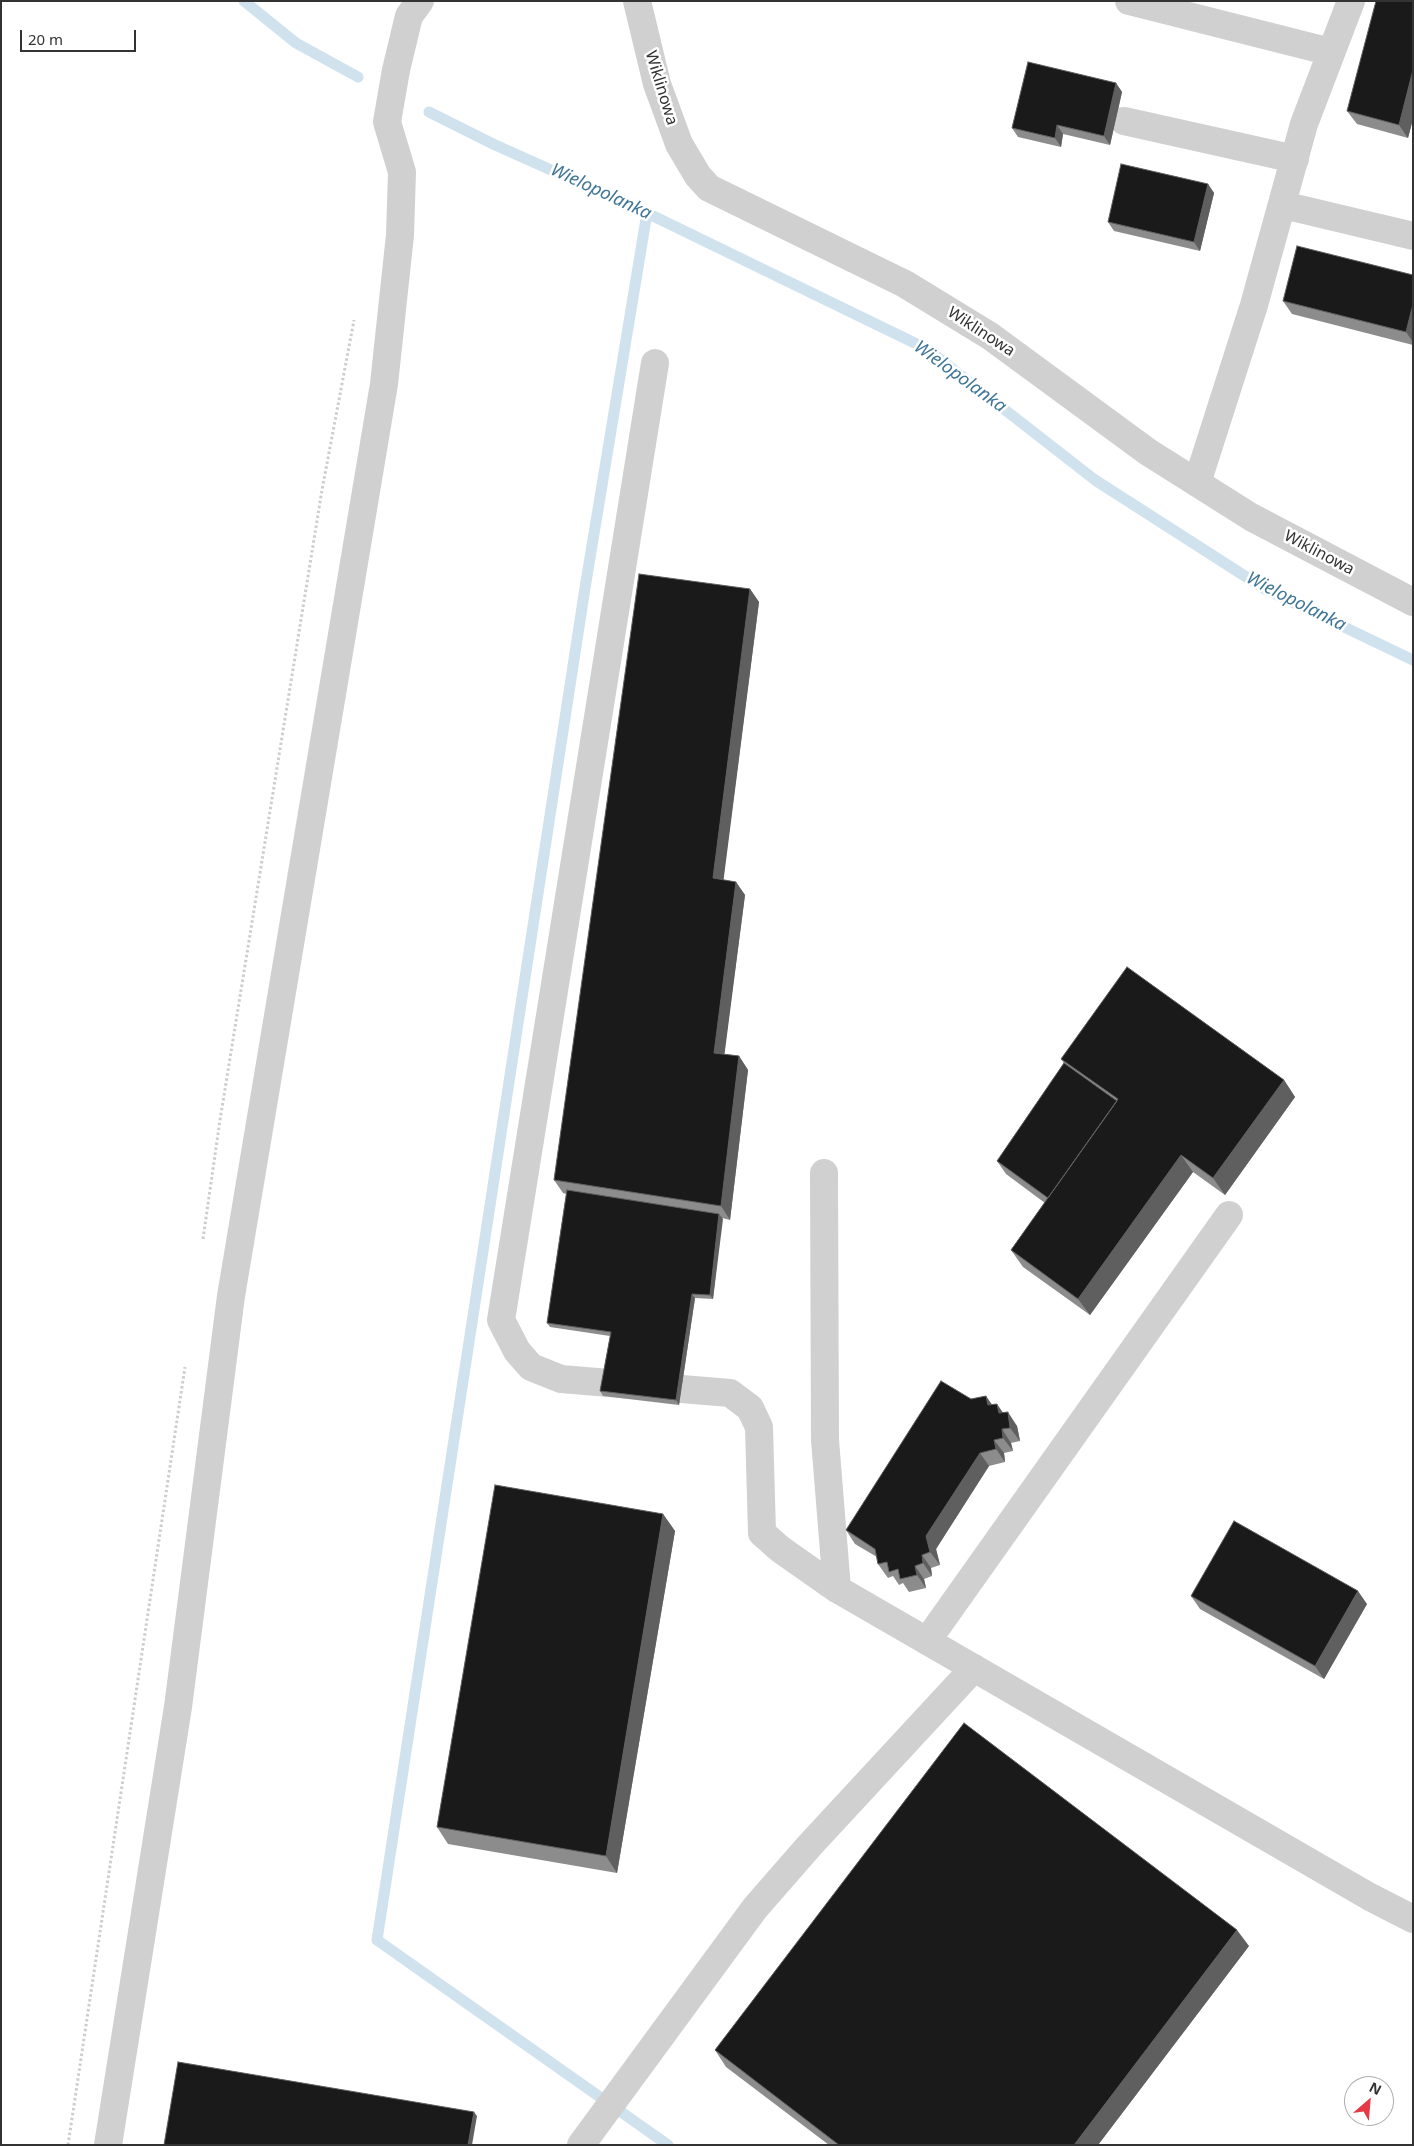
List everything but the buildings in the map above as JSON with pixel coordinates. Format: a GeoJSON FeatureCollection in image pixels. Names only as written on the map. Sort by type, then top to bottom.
{"type":"FeatureCollection","features":[{"type":"Feature","properties":{"kind":"street","name":"Wiklinowa"},"geometry":{"type":"LineString","coordinates":[[637,1],[657,84],[679,144],[698,176],[709,188],[904,284],[990,336],[1148,452],[1197,483],[1252,517],[1413,602]]}},
{"type":"Feature","properties":{"kind":"street"},"geometry":{"type":"LineString","coordinates":[[1129,1],[1331,52]]}},
{"type":"Feature","properties":{"kind":"street"},"geometry":{"type":"LineString","coordinates":[[1197,483],[1283,206],[1304,124],[1351,1]]}},
{"type":"Feature","properties":{"kind":"street"},"geometry":{"type":"LineString","coordinates":[[108,2145],[178,1706],[231,1296],[384,384],[400,235],[402,172],[387,122],[396,70],[414,9]]}},
{"type":"Feature","properties":{"kind":"street"},"geometry":{"type":"LineString","coordinates":[[1124,121],[1295,160]]}},
{"type":"Feature","properties":{"kind":"street"},"geometry":{"type":"LineString","coordinates":[[1283,206],[1413,236]]}},
{"type":"Feature","properties":{"kind":"street"},"geometry":{"type":"LineString","coordinates":[[655,363],[501,1320],[517,1351],[531,1367],[560,1379],[730,1393],[750,1408],[759,1427],[762,1533],[780,1549],[837,1589],[1362,1892],[1413,1919]]}},
{"type":"Feature","properties":{"kind":"street"},"geometry":{"type":"LineString","coordinates":[[824,1173],[825,1440],[837,1589]]}},
{"type":"Feature","properties":{"kind":"street"},"geometry":{"type":"LineString","coordinates":[[927,1641],[1229,1215]]}},
{"type":"Feature","properties":{"kind":"street"},"geometry":{"type":"LineString","coordinates":[[581,2145],[755,1908],[974,1668]]}},
{"type":"Feature","properties":{"kind":"waterway","name":"Wielopolanka"},"geometry":{"type":"LineString","coordinates":[[244,1],[296,43],[358,77]]}},
{"type":"Feature","properties":{"kind":"waterway","name":"Wielopolanka"},"geometry":{"type":"LineString","coordinates":[[429,112],[493,144],[647,213],[927,349],[1095,480],[1265,589],[1413,660]]}},
{"type":"Feature","properties":{"kind":"waterway"},"geometry":{"type":"LineString","coordinates":[[647,213],[585,588],[377,1940],[668,2145]]}}]}
